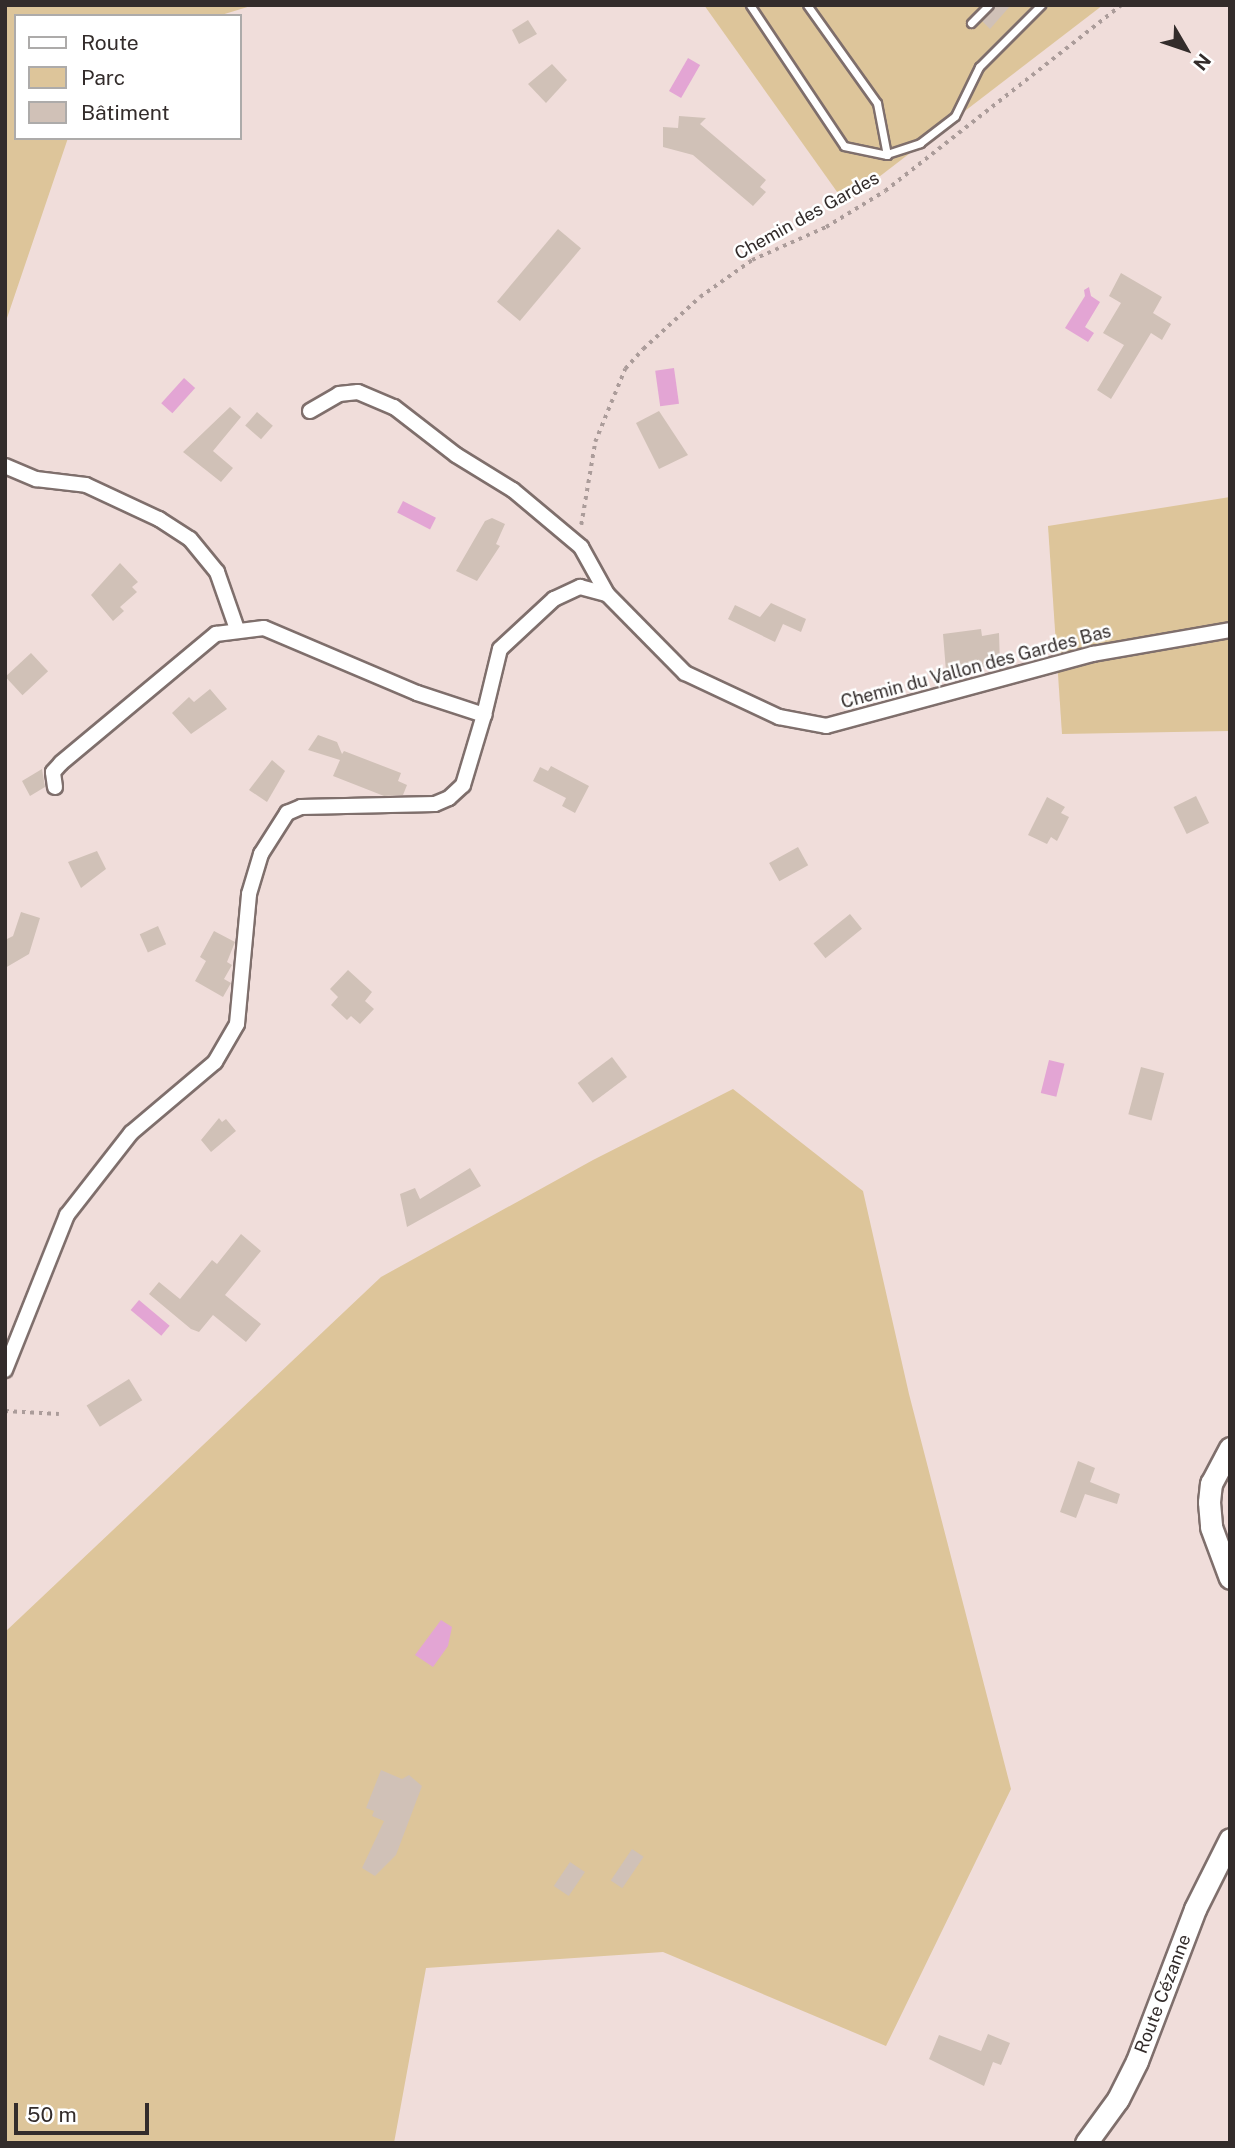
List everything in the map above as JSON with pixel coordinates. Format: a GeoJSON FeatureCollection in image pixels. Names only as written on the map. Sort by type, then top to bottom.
{"type":"FeatureCollection","features":[{"type":"Feature","properties":{"kind":"street"},"geometry":{"type":"LineString","coordinates":[[310,411],[339,394],[373,396],[513,490],[581,547]]}},
{"type":"Feature","properties":{"kind":"street"},"geometry":{"type":"LineString","coordinates":[[5,466],[36,479],[86,485],[159,519],[190,539],[217,572],[237,629]]}},
{"type":"Feature","properties":{"kind":"street","name":"Chemin du Vallon des Gardes Bas"},"geometry":{"type":"LineString","coordinates":[[581,547],[607,594],[685,673],[779,717],[826,726],[1093,654],[1230,630]]}},
{"type":"Feature","properties":{"kind":"street"},"geometry":{"type":"LineString","coordinates":[[5,1370],[67,1215],[131,1133],[215,1062],[237,1024],[249,894],[261,854],[287,813],[302,807],[435,804],[449,798],[463,785],[500,649],[554,599],[580,587],[607,594]]}},
{"type":"Feature","properties":{"kind":"street"},"geometry":{"type":"LineString","coordinates":[[55,787],[53,772],[61,763],[186,656],[216,634],[237,629],[264,628],[417,693],[484,715]]}},
{"type":"Feature","properties":{"kind":"street"},"geometry":{"type":"LineString","coordinates":[[1230,1448],[1211,1483],[1209,1502],[1211,1527],[1230,1578]]}},
{"type":"Feature","properties":{"kind":"street","name":"Route Cézanne"},"geometry":{"type":"LineString","coordinates":[[1086,2143],[1118,2099],[1137,2061],[1195,1909],[1230,1839]]}},
{"type":"Feature","properties":{"kind":"lane"},"geometry":{"type":"LineString","coordinates":[[750,5],[844,146],[887,154],[920,143],[955,116],[979,67],[1041,5]]}},
{"type":"Feature","properties":{"kind":"lane"},"geometry":{"type":"LineString","coordinates":[[807,5],[877,103],[887,154]]}},
{"type":"Feature","properties":{"kind":"lane"},"geometry":{"type":"LineString","coordinates":[[971,23],[989,5]]}},
{"type":"Feature","properties":{"kind":"path","name":"Chemin des Gardes"},"geometry":{"type":"LineString","coordinates":[[581,547],[580,531],[595,442],[625,369],[643,349],[700,298],[751,260],[826,227],[885,191],[1121,5]]}},
{"type":"Feature","properties":{"kind":"path"},"geometry":{"type":"LineString","coordinates":[[5,1411],[59,1414]]}},
{"type":"Feature","properties":{"kind":"green space"},"geometry":{"type":"Polygon","coordinates":[[[5,5],[254,5],[225,14],[14,14],[14,140],[67,140],[5,324],[5,5]]]}},
{"type":"Feature","properties":{"kind":"green space"},"geometry":{"type":"Polygon","coordinates":[[[704,5],[1103,5],[845,203],[704,5]]]}},
{"type":"Feature","properties":{"kind":"green space"},"geometry":{"type":"Polygon","coordinates":[[[1230,497],[1230,731],[1062,734],[1048,526],[1230,497]]]}},
{"type":"Feature","properties":{"kind":"green space"},"geometry":{"type":"Polygon","coordinates":[[[733,1089],[863,1191],[909,1394],[1011,1789],[886,2046],[663,1952],[426,1968],[394,2143],[5,2143],[5,1632],[381,1277],[593,1160],[733,1089]]]}},
{"type":"Feature","properties":{"kind":"shaded area"},"geometry":{"type":"Polygon","coordinates":[[[688,58],[700,65],[681,98],[669,91],[688,58]]]}},
{"type":"Feature","properties":{"kind":"shaded area"},"geometry":{"type":"Polygon","coordinates":[[[1089,287],[1091,296],[1100,302],[1085,327],[1094,333],[1088,342],[1065,328],[1085,296],[1084,290],[1089,287]]]}},
{"type":"Feature","properties":{"kind":"shaded area"},"geometry":{"type":"Polygon","coordinates":[[[674,368],[679,404],[660,406],[655,371],[674,368]]]}},
{"type":"Feature","properties":{"kind":"shaded area"},"geometry":{"type":"Polygon","coordinates":[[[184,378],[195,388],[172,413],[161,403],[184,378]]]}},
{"type":"Feature","properties":{"kind":"shaded area"},"geometry":{"type":"Polygon","coordinates":[[[403,501],[436,518],[430,529],[397,513],[403,501]]]}},
{"type":"Feature","properties":{"kind":"shaded area"},"geometry":{"type":"Polygon","coordinates":[[[1049,1060],[1065,1064],[1056,1097],[1041,1093],[1049,1060]]]}},
{"type":"Feature","properties":{"kind":"shaded area"},"geometry":{"type":"Polygon","coordinates":[[[139,1300],[170,1326],[161,1336],[131,1310],[139,1300]]]}},
{"type":"Feature","properties":{"kind":"shaded area"},"geometry":{"type":"Polygon","coordinates":[[[441,1620],[452,1627],[448,1646],[433,1667],[415,1655],[441,1620]]]}},
{"type":"Feature","properties":{"kind":"building"},"geometry":{"type":"Polygon","coordinates":[[[995,5],[1011,5],[990,29],[982,21],[995,5]]]}},
{"type":"Feature","properties":{"kind":"building"},"geometry":{"type":"Polygon","coordinates":[[[528,20],[537,34],[519,44],[512,30],[528,20]]]}},
{"type":"Feature","properties":{"kind":"building"},"geometry":{"type":"Polygon","coordinates":[[[552,64],[567,80],[546,103],[528,84],[552,64]]]}},
{"type":"Feature","properties":{"kind":"building"},"geometry":{"type":"Polygon","coordinates":[[[679,116],[706,118],[700,124],[766,180],[760,187],[766,192],[753,206],[693,155],[663,147],[663,127],[678,128],[679,116]]]}},
{"type":"Feature","properties":{"kind":"building"},"geometry":{"type":"Polygon","coordinates":[[[558,229],[581,248],[520,321],[497,302],[558,229]]]}},
{"type":"Feature","properties":{"kind":"building"},"geometry":{"type":"Polygon","coordinates":[[[1121,273],[1162,297],[1153,313],[1171,324],[1162,340],[1151,333],[1111,399],[1097,390],[1124,345],[1103,333],[1121,303],[1109,296],[1121,273]]]}},
{"type":"Feature","properties":{"kind":"building"},"geometry":{"type":"Polygon","coordinates":[[[230,407],[241,417],[213,451],[233,468],[221,482],[183,452],[230,407]]]}},
{"type":"Feature","properties":{"kind":"building"},"geometry":{"type":"Polygon","coordinates":[[[659,411],[688,455],[659,469],[636,423],[659,411]]]}},
{"type":"Feature","properties":{"kind":"building"},"geometry":{"type":"Polygon","coordinates":[[[257,412],[273,426],[261,439],[245,426],[257,412]]]}},
{"type":"Feature","properties":{"kind":"building"},"geometry":{"type":"Polygon","coordinates":[[[492,518],[505,524],[496,544],[500,546],[477,581],[456,571],[485,521],[492,518]]]}},
{"type":"Feature","properties":{"kind":"building"},"geometry":{"type":"Polygon","coordinates":[[[120,563],[138,582],[132,587],[137,592],[120,607],[124,611],[113,621],[91,595],[120,563]]]}},
{"type":"Feature","properties":{"kind":"building"},"geometry":{"type":"Polygon","coordinates":[[[771,603],[806,619],[801,632],[783,624],[775,642],[728,619],[735,605],[760,617],[771,603]]]}},
{"type":"Feature","properties":{"kind":"building"},"geometry":{"type":"Polygon","coordinates":[[[981,629],[982,636],[999,633],[1000,665],[946,671],[943,634],[981,629]]]}},
{"type":"Feature","properties":{"kind":"building"},"geometry":{"type":"Polygon","coordinates":[[[31,653],[48,671],[22,695],[5,677],[31,653]]]}},
{"type":"Feature","properties":{"kind":"building"},"geometry":{"type":"Polygon","coordinates":[[[210,689],[227,709],[191,734],[172,713],[189,697],[194,702],[210,689]]]}},
{"type":"Feature","properties":{"kind":"building"},"geometry":{"type":"Polygon","coordinates":[[[318,735],[337,742],[342,754],[344,751],[401,773],[398,781],[407,785],[403,795],[384,796],[333,776],[340,760],[308,750],[318,735]]]}},
{"type":"Feature","properties":{"kind":"building"},"geometry":{"type":"Polygon","coordinates":[[[272,760],[285,771],[267,802],[249,790],[272,760]]]}},
{"type":"Feature","properties":{"kind":"building"},"geometry":{"type":"Polygon","coordinates":[[[551,766],[589,786],[575,813],[562,806],[566,798],[533,781],[540,767],[548,771],[551,766]]]}},
{"type":"Feature","properties":{"kind":"building"},"geometry":{"type":"Polygon","coordinates":[[[42,769],[45,787],[30,796],[22,781],[42,769]]]}},
{"type":"Feature","properties":{"kind":"building"},"geometry":{"type":"Polygon","coordinates":[[[1196,796],[1209,823],[1187,834],[1174,807],[1196,796]]]}},
{"type":"Feature","properties":{"kind":"building"},"geometry":{"type":"Polygon","coordinates":[[[1047,797],[1065,807],[1061,813],[1069,817],[1057,841],[1051,837],[1047,844],[1028,835],[1047,797]]]}},
{"type":"Feature","properties":{"kind":"building"},"geometry":{"type":"Polygon","coordinates":[[[798,847],[808,865],[779,881],[769,863],[798,847]]]}},
{"type":"Feature","properties":{"kind":"building"},"geometry":{"type":"Polygon","coordinates":[[[97,851],[106,869],[81,888],[68,862],[97,851]]]}},
{"type":"Feature","properties":{"kind":"building"},"geometry":{"type":"Polygon","coordinates":[[[21,912],[40,918],[29,954],[5,968],[5,940],[13,936],[21,912]]]}},
{"type":"Feature","properties":{"kind":"building"},"geometry":{"type":"Polygon","coordinates":[[[850,914],[862,929],[825,958],[813,944],[850,914]]]}},
{"type":"Feature","properties":{"kind":"building"},"geometry":{"type":"Polygon","coordinates":[[[158,926],[166,944],[148,952],[140,934],[158,926]]]}},
{"type":"Feature","properties":{"kind":"building"},"geometry":{"type":"Polygon","coordinates":[[[214,931],[235,942],[227,962],[232,965],[224,979],[231,983],[223,997],[195,981],[206,961],[200,957],[214,931]]]}},
{"type":"Feature","properties":{"kind":"building"},"geometry":{"type":"Polygon","coordinates":[[[348,970],[372,992],[365,1001],[374,1009],[360,1024],[351,1016],[347,1020],[331,1005],[338,997],[330,989],[348,970]]]}},
{"type":"Feature","properties":{"kind":"building"},"geometry":{"type":"Polygon","coordinates":[[[612,1057],[627,1077],[593,1103],[578,1083],[612,1057]]]}},
{"type":"Feature","properties":{"kind":"building"},"geometry":{"type":"Polygon","coordinates":[[[1141,1067],[1164,1073],[1152,1121],[1128,1114],[1141,1067]]]}},
{"type":"Feature","properties":{"kind":"building"},"geometry":{"type":"Polygon","coordinates":[[[219,1118],[222,1122],[226,1119],[236,1131],[211,1152],[201,1140],[219,1118]]]}},
{"type":"Feature","properties":{"kind":"building"},"geometry":{"type":"Polygon","coordinates":[[[470,1168],[481,1186],[407,1227],[400,1194],[415,1188],[420,1199],[470,1168]]]}},
{"type":"Feature","properties":{"kind":"building"},"geometry":{"type":"Polygon","coordinates":[[[241,1234],[261,1251],[225,1295],[261,1324],[246,1342],[213,1315],[199,1332],[191,1329],[149,1294],[159,1282],[180,1299],[212,1260],[217,1264],[241,1234]]]}},
{"type":"Feature","properties":{"kind":"building"},"geometry":{"type":"Polygon","coordinates":[[[129,1379],[142,1400],[100,1427],[87,1405],[129,1379]]]}},
{"type":"Feature","properties":{"kind":"building"},"geometry":{"type":"Polygon","coordinates":[[[1078,1461],[1095,1468],[1090,1482],[1120,1494],[1117,1504],[1085,1494],[1076,1518],[1060,1512],[1078,1461]]]}},
{"type":"Feature","properties":{"kind":"building"},"geometry":{"type":"Polygon","coordinates":[[[381,1770],[402,1779],[409,1775],[422,1786],[396,1855],[375,1876],[362,1868],[384,1821],[372,1816],[374,1811],[366,1808],[381,1770]]]}},
{"type":"Feature","properties":{"kind":"building"},"geometry":{"type":"Polygon","coordinates":[[[632,1849],[644,1857],[622,1888],[611,1881],[632,1849]]]}},
{"type":"Feature","properties":{"kind":"building"},"geometry":{"type":"Polygon","coordinates":[[[570,1862],[585,1872],[569,1896],[554,1886],[570,1862]]]}},
{"type":"Feature","properties":{"kind":"building"},"geometry":{"type":"Polygon","coordinates":[[[988,2034],[1010,2043],[1001,2065],[993,2062],[984,2086],[929,2059],[939,2035],[981,2051],[988,2034]]]}}]}
